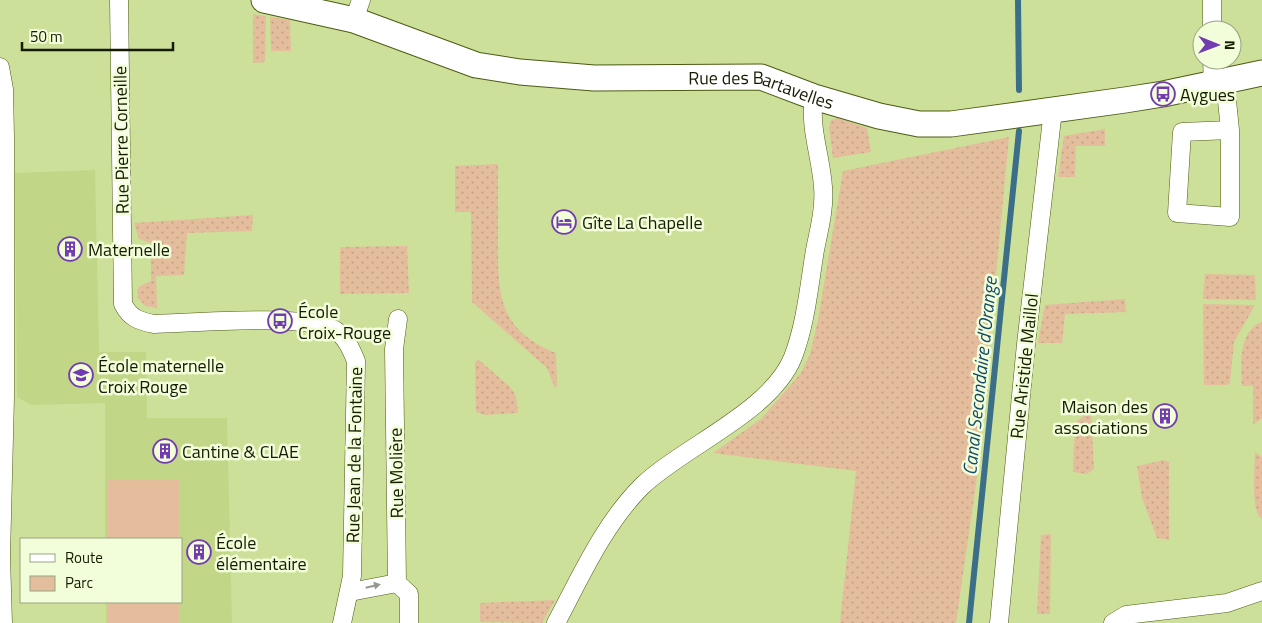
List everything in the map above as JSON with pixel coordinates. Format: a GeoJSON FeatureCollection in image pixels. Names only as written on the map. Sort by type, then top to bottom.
{"type":"FeatureCollection","features":[{"type":"Feature","properties":{"kind":"street","name":"Rue Pierre Corneille"},"geometry":{"type":"LineString","coordinates":[[119,0],[123,304],[128,314],[138,321],[154,324],[300,322]]}},
{"type":"Feature","properties":{"kind":"street","name":"Rue des Bartavelles"},"geometry":{"type":"LineString","coordinates":[[264,0],[357,10],[476,64],[520,72],[594,78],[761,77],[814,97],[879,116],[919,124],[950,124],[1163,94],[1217,75],[1262,73]]}},
{"type":"Feature","properties":{"kind":"street"},"geometry":{"type":"LineString","coordinates":[[1212,0],[1212,20]]}},
{"type":"Feature","properties":{"kind":"street"},"geometry":{"type":"LineString","coordinates":[[0,67],[4,89],[5,397],[1,440],[3,623]]}},
{"type":"Feature","properties":{"kind":"street"},"geometry":{"type":"LineString","coordinates":[[1217,75],[1230,130],[1230,217],[1177,213],[1182,132],[1230,130]]}},
{"type":"Feature","properties":{"kind":"street"},"geometry":{"type":"LineString","coordinates":[[556,623],[601,540],[616,517],[643,486],[738,417],[772,389],[792,359],[802,327],[824,189],[812,114],[814,97]]}},
{"type":"Feature","properties":{"kind":"street","name":"Rue Aristide Maillol"},"geometry":{"type":"LineString","coordinates":[[999,623],[1025,353],[1053,110]]}},
{"type":"Feature","properties":{"kind":"street","name":"Rue Molière"},"geometry":{"type":"LineString","coordinates":[[397,583],[394,349],[398,319]]}},
{"type":"Feature","properties":{"kind":"street","name":"Rue Jean de la Fontaine"},"geometry":{"type":"LineString","coordinates":[[300,322],[334,330],[349,344],[356,361],[352,576],[342,623]]}},
{"type":"Feature","properties":{"kind":"street"},"geometry":{"type":"LineString","coordinates":[[350,592],[397,583],[410,594],[409,623]]}},
{"type":"Feature","properties":{"kind":"street"},"geometry":{"type":"LineString","coordinates":[[1113,623],[1126,615],[1227,602],[1262,592]]}},
{"type":"Feature","properties":{"kind":"shaded area","name":"École maternelle Croix Rouge"},"geometry":{"type":"Polygon","coordinates":[[[95,170],[99,352],[146,352],[147,418],[227,418],[232,623],[106,623],[106,603],[182,603],[182,538],[105,538],[105,403],[31,405],[17,397],[15,173],[95,170]]]}},
{"type":"Feature","properties":{"kind":"green space"},"geometry":{"type":"Polygon","coordinates":[[[253,14],[266,16],[265,62],[253,63],[253,14]]]}},
{"type":"Feature","properties":{"kind":"green space"},"geometry":{"type":"Polygon","coordinates":[[[270,17],[290,20],[291,51],[271,51],[270,17]]]}},
{"type":"Feature","properties":{"kind":"green space"},"geometry":{"type":"Polygon","coordinates":[[[837,118],[867,128],[871,152],[833,158],[829,128],[831,120],[837,118]]]}},
{"type":"Feature","properties":{"kind":"green space"},"geometry":{"type":"Polygon","coordinates":[[[1105,129],[1105,146],[1076,146],[1075,177],[1058,177],[1064,136],[1105,129]]]}},
{"type":"Feature","properties":{"kind":"green space"},"geometry":{"type":"Polygon","coordinates":[[[1009,137],[976,484],[956,623],[840,623],[856,471],[713,453],[761,419],[801,373],[810,354],[818,320],[843,171],[1009,137]]]}},
{"type":"Feature","properties":{"kind":"green space"},"geometry":{"type":"Polygon","coordinates":[[[498,164],[498,261],[501,294],[505,309],[512,322],[522,333],[537,344],[556,353],[557,386],[555,388],[547,368],[472,302],[471,212],[455,212],[455,166],[498,164]]]}},
{"type":"Feature","properties":{"kind":"green space"},"geometry":{"type":"Polygon","coordinates":[[[253,215],[252,231],[187,233],[184,275],[156,276],[157,308],[145,306],[138,298],[137,290],[140,286],[151,281],[151,243],[139,239],[134,223],[253,215]]]}},
{"type":"Feature","properties":{"kind":"green space"},"geometry":{"type":"Polygon","coordinates":[[[407,246],[409,293],[340,294],[340,247],[407,246]]]}},
{"type":"Feature","properties":{"kind":"green space"},"geometry":{"type":"Polygon","coordinates":[[[1205,274],[1255,275],[1256,300],[1203,299],[1205,274]]]}},
{"type":"Feature","properties":{"kind":"green space"},"geometry":{"type":"Polygon","coordinates":[[[1125,299],[1126,312],[1065,314],[1062,343],[1038,343],[1045,305],[1125,299]]]}},
{"type":"Feature","properties":{"kind":"green space"},"geometry":{"type":"Polygon","coordinates":[[[1203,304],[1255,305],[1234,342],[1230,383],[1227,385],[1204,385],[1203,304]]]}},
{"type":"Feature","properties":{"kind":"green space"},"geometry":{"type":"Polygon","coordinates":[[[1262,322],[1262,418],[1253,425],[1253,386],[1242,386],[1241,369],[1245,340],[1254,326],[1262,322]]]}},
{"type":"Feature","properties":{"kind":"green space"},"geometry":{"type":"Polygon","coordinates":[[[478,359],[510,387],[516,396],[518,413],[485,415],[476,412],[475,363],[478,359]]]}},
{"type":"Feature","properties":{"kind":"green space"},"geometry":{"type":"Polygon","coordinates":[[[1091,410],[1094,469],[1087,474],[1073,472],[1075,423],[1091,410]]]}},
{"type":"Feature","properties":{"kind":"green space"},"geometry":{"type":"Polygon","coordinates":[[[1255,452],[1262,457],[1262,519],[1258,515],[1256,508],[1255,452]]]}},
{"type":"Feature","properties":{"kind":"green space"},"geometry":{"type":"Polygon","coordinates":[[[1164,460],[1169,462],[1169,540],[1157,538],[1142,498],[1137,466],[1164,460]]]}},
{"type":"Feature","properties":{"kind":"green space"},"geometry":{"type":"Polygon","coordinates":[[[107,479],[179,479],[179,538],[107,538],[107,479]]]}},
{"type":"Feature","properties":{"kind":"green space"},"geometry":{"type":"Polygon","coordinates":[[[1051,534],[1050,614],[1037,614],[1041,535],[1051,534]]]}},
{"type":"Feature","properties":{"kind":"green space"},"geometry":{"type":"Polygon","coordinates":[[[555,600],[542,623],[480,622],[480,603],[555,600]]]}},
{"type":"Feature","properties":{"kind":"green space"},"geometry":{"type":"Polygon","coordinates":[[[108,603],[179,603],[179,623],[108,623],[108,603]]]}},
{"type":"Feature","properties":{"kind":"waterway","name":"Canal Secondaire d'Orange"},"geometry":{"type":"LineString","coordinates":[[1018,0],[1019,90]]}},
{"type":"Feature","properties":{"kind":"waterway","name":"Canal Secondaire d'Orange"},"geometry":{"type":"LineString","coordinates":[[969,623],[1019,131]]}},
{"type":"Feature","properties":{"kind":"place","name":"Aygues"},"geometry":{"type":"Point","coordinates":[1163,94]}},
{"type":"Feature","properties":{"kind":"place","name":"Gîte La Chapelle"},"geometry":{"type":"Point","coordinates":[564,222]}},
{"type":"Feature","properties":{"kind":"place","name":"Maternelle"},"geometry":{"type":"Point","coordinates":[70,249]}},
{"type":"Feature","properties":{"kind":"place","name":"École Croix-Rouge"},"geometry":{"type":"Point","coordinates":[280,321]}},
{"type":"Feature","properties":{"kind":"place","name":"École maternelle Croix Rouge"},"geometry":{"type":"Point","coordinates":[81,375]}},
{"type":"Feature","properties":{"kind":"place","name":"Maison des associations"},"geometry":{"type":"Point","coordinates":[1165,416]}},
{"type":"Feature","properties":{"kind":"place","name":"Cantine & CLAE"},"geometry":{"type":"Point","coordinates":[165,451]}},
{"type":"Feature","properties":{"kind":"place","name":"École élémentaire"},"geometry":{"type":"Point","coordinates":[199,552]}}]}
